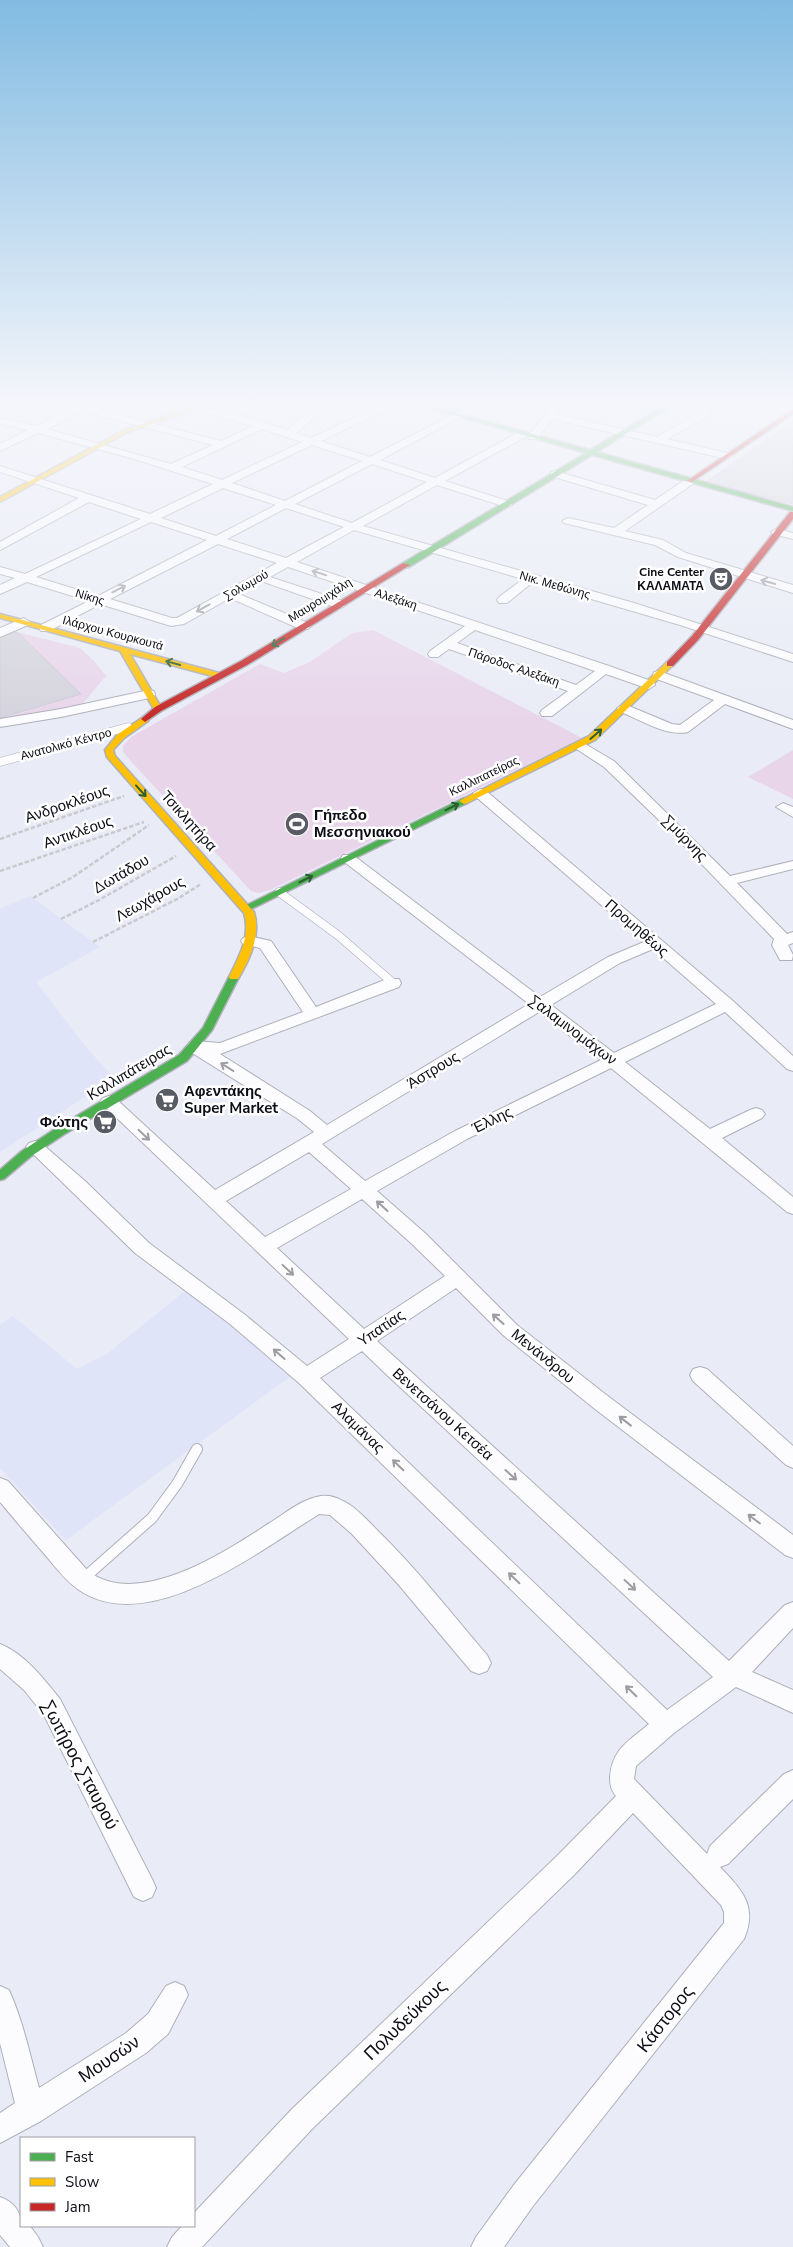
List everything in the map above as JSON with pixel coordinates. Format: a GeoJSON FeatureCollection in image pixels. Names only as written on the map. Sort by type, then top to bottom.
{"type":"FeatureCollection","features":[{"type":"Feature","properties":{"kind":"main road","name":"Μαυρομιχάλη"},"geometry":{"type":"LineString","coordinates":[[109,754],[109,750],[114,742],[132,726],[158,709],[220,676],[493,512]]}},
{"type":"Feature","properties":{"kind":"main road"},"geometry":{"type":"LineString","coordinates":[[703,628],[793,514]]}},
{"type":"Feature","properties":{"kind":"main road","name":"Ιλάρχου Κουρκουτά"},"geometry":{"type":"LineString","coordinates":[[0,616],[220,676]]}},
{"type":"Feature","properties":{"kind":"main road","name":"Καλλιπατείρας"},"geometry":{"type":"LineString","coordinates":[[246,908],[592,738],[660,675],[703,628]]}},
{"type":"Feature","properties":{"kind":"main road"},"geometry":{"type":"LineString","coordinates":[[123,649],[158,709]]}},
{"type":"Feature","properties":{"kind":"main road","name":"Τσικλητήρα"},"geometry":{"type":"LineString","coordinates":[[109,754],[246,908]]}},
{"type":"Feature","properties":{"kind":"main road","name":"Καλλιπάτειρας"},"geometry":{"type":"LineString","coordinates":[[0,1176],[35,1148],[172,1066],[195,1046],[216,1013],[249,940],[252,920],[246,908]]}},
{"type":"Feature","properties":{"kind":"street"},"geometry":{"type":"LineString","coordinates":[[0,548],[64,512]]}},
{"type":"Feature","properties":{"kind":"street","name":"Αλεξάκη"},"geometry":{"type":"LineString","coordinates":[[134,512],[649,685]]}},
{"type":"Feature","properties":{"kind":"street"},"geometry":{"type":"LineString","coordinates":[[0,590],[165,512]]}},
{"type":"Feature","properties":{"kind":"street"},"geometry":{"type":"LineString","coordinates":[[44,628],[270,512]]}},
{"type":"Feature","properties":{"kind":"street","name":"Νικ. Μεθώνης"},"geometry":{"type":"LineString","coordinates":[[310,512],[703,628],[793,658]]}},
{"type":"Feature","properties":{"kind":"street","name":"Σολωμού"},"geometry":{"type":"LineString","coordinates":[[180,621],[380,512]]}},
{"type":"Feature","properties":{"kind":"street"},"geometry":{"type":"LineString","coordinates":[[615,533],[646,512]]}},
{"type":"Feature","properties":{"kind":"street"},"geometry":{"type":"LineString","coordinates":[[568,521],[659,542],[682,555],[793,589]]}},
{"type":"Feature","properties":{"kind":"street"},"geometry":{"type":"LineString","coordinates":[[777,532],[793,536]]}},
{"type":"Feature","properties":{"kind":"street","name":"Νίκης"},"geometry":{"type":"LineString","coordinates":[[0,570],[171,622],[180,621]]}},
{"type":"Feature","properties":{"kind":"street"},"geometry":{"type":"LineString","coordinates":[[260,577],[339,604]]}},
{"type":"Feature","properties":{"kind":"street"},"geometry":{"type":"LineString","coordinates":[[503,600],[531,578]]}},
{"type":"Feature","properties":{"kind":"street"},"geometry":{"type":"LineString","coordinates":[[230,594],[304,626]]}},
{"type":"Feature","properties":{"kind":"street"},"geometry":{"type":"LineString","coordinates":[[0,633],[24,622]]}},
{"type":"Feature","properties":{"kind":"street"},"geometry":{"type":"LineString","coordinates":[[434,654],[474,625]]}},
{"type":"Feature","properties":{"kind":"street","name":"Πάροδος Αλεξάκη"},"geometry":{"type":"LineString","coordinates":[[448,644],[579,690]]}},
{"type":"Feature","properties":{"kind":"street"},"geometry":{"type":"LineString","coordinates":[[547,713],[605,670]]}},
{"type":"Feature","properties":{"kind":"street"},"geometry":{"type":"LineString","coordinates":[[660,675],[793,726]]}},
{"type":"Feature","properties":{"kind":"street"},"geometry":{"type":"LineString","coordinates":[[0,723],[61,713],[149,694]]}},
{"type":"Feature","properties":{"kind":"street"},"geometry":{"type":"LineString","coordinates":[[624,708],[670,728],[683,730],[724,699]]}},
{"type":"Feature","properties":{"kind":"street","name":"Σμύρνης"},"geometry":{"type":"LineString","coordinates":[[580,745],[609,764],[727,881],[788,938]]}},
{"type":"Feature","properties":{"kind":"street","name":"Προμηθέως"},"geometry":{"type":"LineString","coordinates":[[480,793],[727,1005],[793,1065]]}},
{"type":"Feature","properties":{"kind":"street","name":"Σαλαμινομάχων"},"geometry":{"type":"LineString","coordinates":[[348,858],[612,1060],[709,1137],[793,1208]]}},
{"type":"Feature","properties":{"kind":"street"},"geometry":{"type":"LineString","coordinates":[[727,881],[793,865]]}},
{"type":"Feature","properties":{"kind":"street"},"geometry":{"type":"LineString","coordinates":[[786,957],[780,945],[788,938]]}},
{"type":"Feature","properties":{"kind":"street"},"geometry":{"type":"LineString","coordinates":[[249,940],[265,944],[312,1013]]}},
{"type":"Feature","properties":{"kind":"street","name":"Άστρους"},"geometry":{"type":"LineString","coordinates":[[212,1200],[614,960],[654,943]]}},
{"type":"Feature","properties":{"kind":"street"},"geometry":{"type":"LineString","coordinates":[[195,1046],[221,1049],[393,983]]}},
{"type":"Feature","properties":{"kind":"street","name":"Έλλης"},"geometry":{"type":"LineString","coordinates":[[264,1247],[460,1135],[727,1005]]}},
{"type":"Feature","properties":{"kind":"street","name":"Μενάνδρου"},"geometry":{"type":"LineString","coordinates":[[195,1046],[304,1115],[318,1138],[364,1190],[419,1239],[485,1307],[541,1356],[793,1548]]}},
{"type":"Feature","properties":{"kind":"street","name":"Βενετσάνου Κετσέα"},"geometry":{"type":"LineString","coordinates":[[109,1102],[212,1200],[720,1669],[793,1702]]}},
{"type":"Feature","properties":{"kind":"street"},"geometry":{"type":"LineString","coordinates":[[709,1137],[756,1114]]}},
{"type":"Feature","properties":{"kind":"street","name":"Αλαμάνας"},"geometry":{"type":"LineString","coordinates":[[35,1148],[79,1186],[142,1248],[237,1320],[306,1377],[666,1725]]}},
{"type":"Feature","properties":{"kind":"street","name":"Υπατίας"},"geometry":{"type":"LineString","coordinates":[[306,1377],[457,1278]]}},
{"type":"Feature","properties":{"kind":"street"},"geometry":{"type":"LineString","coordinates":[[700,1375],[793,1459]]}},
{"type":"Feature","properties":{"kind":"street"},"geometry":{"type":"LineString","coordinates":[[0,1486],[83,1579],[104,1590],[120,1593],[155,1590],[175,1585],[240,1553],[311,1508],[332,1505],[342,1511],[369,1536],[479,1663]]}},
{"type":"Feature","properties":{"kind":"street","name":"Κάστορος"},"geometry":{"type":"LineString","coordinates":[[486,2247],[523,2196],[735,1930],[738,1911],[730,1896],[622,1784],[623,1765],[627,1758],[666,1725],[733,1676],[793,1612]]}},
{"type":"Feature","properties":{"kind":"street","name":"Σωτήρος Σταυρού"},"geometry":{"type":"LineString","coordinates":[[0,1655],[32,1682],[52,1707],[144,1888]]}},
{"type":"Feature","properties":{"kind":"street"},"geometry":{"type":"LineString","coordinates":[[719,1855],[793,1782]]}},
{"type":"Feature","properties":{"kind":"street","name":"Πολυδεύκους"},"geometry":{"type":"LineString","coordinates":[[182,2247],[302,2119],[566,1865],[633,1796]]}},
{"type":"Feature","properties":{"kind":"street","name":"Μουσών"},"geometry":{"type":"LineString","coordinates":[[0,2129],[31,2111],[151,2031],[163,2016],[175,1995]]}},
{"type":"Feature","properties":{"kind":"street"},"geometry":{"type":"LineString","coordinates":[[0,1999],[12,2036],[31,2111]]}},
{"type":"Feature","properties":{"kind":"street"},"geometry":{"type":"LineString","coordinates":[[0,2211],[28,2247]]}},
{"type":"Feature","properties":{"kind":"lane","name":"Ανατολικό Κέντρο"},"geometry":{"type":"LineString","coordinates":[[0,762],[132,726]]}},
{"type":"Feature","properties":{"kind":"lane"},"geometry":{"type":"LineString","coordinates":[[279,892],[339,936],[393,983]]}},
{"type":"Feature","properties":{"kind":"lane"},"geometry":{"type":"LineString","coordinates":[[83,1579],[152,1518],[167,1498],[197,1449]]}},
{"type":"Feature","properties":{"kind":"path","name":"Ανδροκλέους"},"geometry":{"type":"LineString","coordinates":[[0,839],[141,790]]}},
{"type":"Feature","properties":{"kind":"path","name":"Αντικλέους"},"geometry":{"type":"LineString","coordinates":[[0,871],[163,815]]}},
{"type":"Feature","properties":{"kind":"path"},"geometry":{"type":"LineString","coordinates":[[33,898],[73,877],[163,815]]}},
{"type":"Feature","properties":{"kind":"path","name":"Δωτάδου"},"geometry":{"type":"LineString","coordinates":[[61,919],[99,900],[192,846]]}},
{"type":"Feature","properties":{"kind":"path","name":"Λεωχάρους"},"geometry":{"type":"LineString","coordinates":[[93,942],[179,898],[216,874]]}},
{"type":"Feature","properties":{"kind":"shaded area","name":"Γήπεδο Μεσσηνιακού"},"geometry":{"type":"Polygon","coordinates":[[[373,630],[582,738],[270,890],[258,893],[251,891],[128,758],[123,752],[123,746],[131,737],[260,664],[284,673],[310,662],[352,633],[373,630]]]}},
{"type":"Feature","properties":{"kind":"shaded area"},"geometry":{"type":"Polygon","coordinates":[[[17,632],[80,648],[107,677],[104,678],[81,706],[0,719],[81,694],[17,632]]]}},
{"type":"Feature","properties":{"kind":"shaded area"},"geometry":{"type":"Polygon","coordinates":[[[793,750],[793,799],[748,777],[793,750]]]}},
{"type":"Feature","properties":{"kind":"shaded area"},"geometry":{"type":"Polygon","coordinates":[[[30,896],[100,947],[36,982],[86,1047],[114,1078],[0,1152],[0,909],[30,896]]]}},
{"type":"Feature","properties":{"kind":"shaded area"},"geometry":{"type":"Polygon","coordinates":[[[185,1291],[251,1340],[291,1376],[66,1540],[0,1468],[0,1324],[13,1316],[77,1369],[108,1353],[185,1291]]]}},
{"type":"Feature","properties":{"kind":"building"},"geometry":{"type":"Polygon","coordinates":[[[17,632],[81,694],[0,718],[0,636],[17,632]]]}},
{"type":"Feature","properties":{"kind":"traffic: fast"},"geometry":{"type":"LineString","coordinates":[[406,565],[493,512]]}},
{"type":"Feature","properties":{"kind":"traffic: fast"},"geometry":{"type":"LineString","coordinates":[[246,908],[464,801]]}},
{"type":"Feature","properties":{"kind":"traffic: fast"},"geometry":{"type":"LineString","coordinates":[[0,1176],[26,1154],[59,1132],[183,1058],[207,1030],[234,977]]}},
{"type":"Feature","properties":{"kind":"traffic: slow"},"geometry":{"type":"LineString","coordinates":[[0,616],[220,676]]}},
{"type":"Feature","properties":{"kind":"traffic: slow"},"geometry":{"type":"LineString","coordinates":[[123,649],[158,709]]}},
{"type":"Feature","properties":{"kind":"traffic: slow"},"geometry":{"type":"LineString","coordinates":[[464,801],[592,738],[670,664]]}},
{"type":"Feature","properties":{"kind":"traffic: slow"},"geometry":{"type":"LineString","coordinates":[[145,719],[121,736],[109,750],[111,757],[249,912],[252,928],[251,937],[234,977]]}},
{"type":"Feature","properties":{"kind":"traffic: jam"},"geometry":{"type":"LineString","coordinates":[[670,664],[695,638],[793,514]]}},
{"type":"Feature","properties":{"kind":"traffic: jam"},"geometry":{"type":"LineString","coordinates":[[145,719],[158,709],[244,663],[406,565]]}},
{"type":"Feature","properties":{"kind":"place","name":"Cine Center ΚΑΛΑΜΑΤΑ"},"geometry":{"type":"Point","coordinates":[721,579]}},
{"type":"Feature","properties":{"kind":"place","name":"Γήπεδο Μεσσηνιακού"},"geometry":{"type":"Point","coordinates":[297,824]}},
{"type":"Feature","properties":{"kind":"place","name":"Αφεντάκης Super Market"},"geometry":{"type":"Point","coordinates":[167,1100]}},
{"type":"Feature","properties":{"kind":"place","name":"Φώτης"},"geometry":{"type":"Point","coordinates":[105,1122]}}]}
